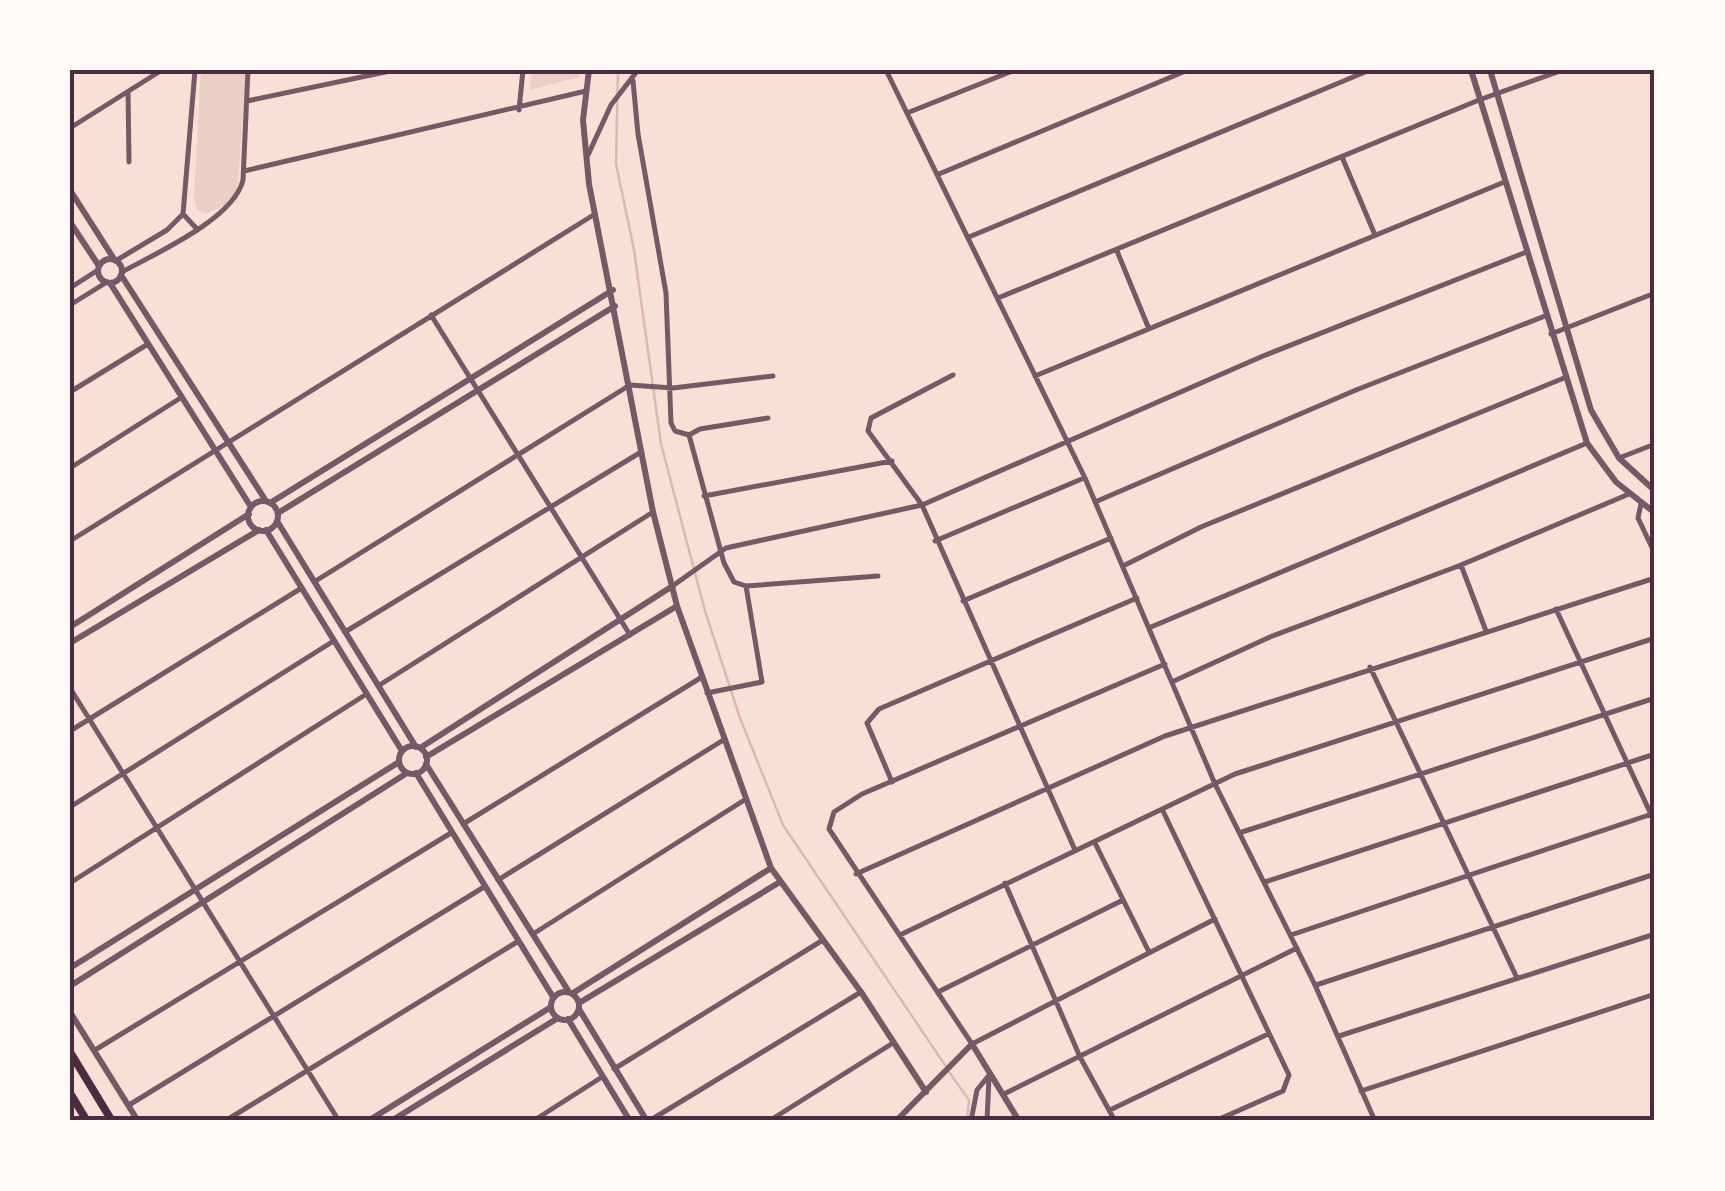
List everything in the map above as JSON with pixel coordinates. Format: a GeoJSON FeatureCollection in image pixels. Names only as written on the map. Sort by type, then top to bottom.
{"type":"FeatureCollection","features":[{"type":"Feature","properties":{"kind":"main road"},"geometry":{"type":"LineString","coordinates":[[70,1052],[112,1121]]}},
{"type":"Feature","properties":{"kind":"main road"},"geometry":{"type":"LineString","coordinates":[[70,1093],[87,1121]]}},
{"type":"Feature","properties":{"kind":"street"},"geometry":{"type":"LineString","coordinates":[[70,128],[162,70]]}},
{"type":"Feature","properties":{"kind":"street"},"geometry":{"type":"LineString","coordinates":[[70,288],[167,230],[183,214],[195,70]]}},
{"type":"Feature","properties":{"kind":"street"},"geometry":{"type":"LineString","coordinates":[[70,305],[196,228],[238,196],[244,170],[248,70]]}},
{"type":"Feature","properties":{"kind":"street"},"geometry":{"type":"LineString","coordinates":[[247,101],[395,70]]}},
{"type":"Feature","properties":{"kind":"street"},"geometry":{"type":"LineString","coordinates":[[519,110],[523,70]]}},
{"type":"Feature","properties":{"kind":"street"},"geometry":{"type":"LineString","coordinates":[[589,70],[586,158],[653,512],[677,606],[771,868],[861,992],[926,1092]]}},
{"type":"Feature","properties":{"kind":"street"},"geometry":{"type":"LineString","coordinates":[[586,158],[600,136],[611,105],[638,70]]}},
{"type":"Feature","properties":{"kind":"street"},"geometry":{"type":"LineString","coordinates":[[886,70],[1084,478],[1215,784],[1315,985],[1374,1121]]}},
{"type":"Feature","properties":{"kind":"street"},"geometry":{"type":"LineString","coordinates":[[907,113],[1016,70]]}},
{"type":"Feature","properties":{"kind":"street"},"geometry":{"type":"LineString","coordinates":[[939,174],[1188,70]]}},
{"type":"Feature","properties":{"kind":"street"},"geometry":{"type":"LineString","coordinates":[[970,237],[1370,70]]}},
{"type":"Feature","properties":{"kind":"street"},"geometry":{"type":"LineString","coordinates":[[1471,70],[1502,183],[1587,443],[1629,494],[1655,512]]}},
{"type":"Feature","properties":{"kind":"street"},"geometry":{"type":"LineString","coordinates":[[1490,70],[1591,410],[1619,458],[1655,491]]}},
{"type":"Feature","properties":{"kind":"street"},"geometry":{"type":"LineString","coordinates":[[998,298],[1480,100],[1563,70]]}},
{"type":"Feature","properties":{"kind":"street"},"geometry":{"type":"LineString","coordinates":[[633,81],[638,134],[666,293],[671,423],[675,432],[689,435],[700,428],[768,418]]}},
{"type":"Feature","properties":{"kind":"street"},"geometry":{"type":"LineString","coordinates":[[128,92],[130,162]]}},
{"type":"Feature","properties":{"kind":"street"},"geometry":{"type":"LineString","coordinates":[[244,170],[586,92]]}},
{"type":"Feature","properties":{"kind":"street"},"geometry":{"type":"LineString","coordinates":[[1342,156],[1375,236]]}},
{"type":"Feature","properties":{"kind":"street"},"geometry":{"type":"LineString","coordinates":[[1035,376],[1502,183]]}},
{"type":"Feature","properties":{"kind":"street"},"geometry":{"type":"LineString","coordinates":[[70,190],[268,502],[648,1121],[861,992]]}},
{"type":"Feature","properties":{"kind":"street"},"geometry":{"type":"LineString","coordinates":[[183,214],[196,228]]}},
{"type":"Feature","properties":{"kind":"street"},"geometry":{"type":"LineString","coordinates":[[70,541],[596,214]]}},
{"type":"Feature","properties":{"kind":"street"},"geometry":{"type":"LineString","coordinates":[[70,222],[250,510],[252,525],[262,530],[402,751]]}},
{"type":"Feature","properties":{"kind":"street"},"geometry":{"type":"LineString","coordinates":[[1116,251],[1149,328]]}},
{"type":"Feature","properties":{"kind":"street"},"geometry":{"type":"LineString","coordinates":[[402,751],[418,747],[621,620],[717,554],[743,542],[922,505],[1388,303],[1524,252]]}},
{"type":"Feature","properties":{"kind":"street"},"geometry":{"type":"LineString","coordinates":[[70,627],[250,510],[612,290]]}},
{"type":"Feature","properties":{"kind":"street"},"geometry":{"type":"LineString","coordinates":[[1551,334],[1655,293]]}},
{"type":"Feature","properties":{"kind":"street"},"geometry":{"type":"LineString","coordinates":[[70,643],[262,530],[615,306]]}},
{"type":"Feature","properties":{"kind":"street"},"geometry":{"type":"LineString","coordinates":[[431,315],[630,635]]}},
{"type":"Feature","properties":{"kind":"street"},"geometry":{"type":"LineString","coordinates":[[1095,502],[1356,390],[1545,316]]}},
{"type":"Feature","properties":{"kind":"street"},"geometry":{"type":"LineString","coordinates":[[70,392],[148,344]]}},
{"type":"Feature","properties":{"kind":"street"},"geometry":{"type":"LineString","coordinates":[[952,375],[867,423],[922,505],[1075,850]]}},
{"type":"Feature","properties":{"kind":"street"},"geometry":{"type":"LineString","coordinates":[[314,582],[630,385],[672,388],[773,376]]}},
{"type":"Feature","properties":{"kind":"street"},"geometry":{"type":"LineString","coordinates":[[1123,566],[1201,527],[1564,378]]}},
{"type":"Feature","properties":{"kind":"street"},"geometry":{"type":"LineString","coordinates":[[70,468],[182,397]]}},
{"type":"Feature","properties":{"kind":"street"},"geometry":{"type":"LineString","coordinates":[[689,435],[717,554],[734,582],[746,586],[878,576]]}},
{"type":"Feature","properties":{"kind":"street"},"geometry":{"type":"LineString","coordinates":[[1151,628],[1587,443]]}},
{"type":"Feature","properties":{"kind":"street"},"geometry":{"type":"LineString","coordinates":[[1619,458],[1655,444]]}},
{"type":"Feature","properties":{"kind":"street"},"geometry":{"type":"LineString","coordinates":[[345,632],[642,452]]}},
{"type":"Feature","properties":{"kind":"street"},"geometry":{"type":"LineString","coordinates":[[704,496],[892,461]]}},
{"type":"Feature","properties":{"kind":"street"},"geometry":{"type":"LineString","coordinates":[[935,541],[1084,478]]}},
{"type":"Feature","properties":{"kind":"street"},"geometry":{"type":"LineString","coordinates":[[1173,681],[1629,494]]}},
{"type":"Feature","properties":{"kind":"street"},"geometry":{"type":"LineString","coordinates":[[1641,504],[1638,518],[1655,554]]}},
{"type":"Feature","properties":{"kind":"street"},"geometry":{"type":"LineString","coordinates":[[378,686],[653,512]]}},
{"type":"Feature","properties":{"kind":"street"},"geometry":{"type":"LineString","coordinates":[[962,600],[1111,538]]}},
{"type":"Feature","properties":{"kind":"street"},"geometry":{"type":"LineString","coordinates":[[1461,565],[1486,630]]}},
{"type":"Feature","properties":{"kind":"street"},"geometry":{"type":"LineString","coordinates":[[856,874],[1191,728],[1655,578]]}},
{"type":"Feature","properties":{"kind":"street"},"geometry":{"type":"LineString","coordinates":[[707,693],[762,680],[746,586]]}},
{"type":"Feature","properties":{"kind":"street"},"geometry":{"type":"LineString","coordinates":[[70,731],[300,589]]}},
{"type":"Feature","properties":{"kind":"street"},"geometry":{"type":"LineString","coordinates":[[892,782],[870,735],[870,716],[1138,598]]}},
{"type":"Feature","properties":{"kind":"street"},"geometry":{"type":"LineString","coordinates":[[70,986],[677,606]]}},
{"type":"Feature","properties":{"kind":"street"},"geometry":{"type":"LineString","coordinates":[[1556,609],[1655,823]]}},
{"type":"Feature","properties":{"kind":"street"},"geometry":{"type":"LineString","coordinates":[[900,935],[1215,784],[1396,720],[1655,638]]}},
{"type":"Feature","properties":{"kind":"street"},"geometry":{"type":"LineString","coordinates":[[70,807],[332,642]]}},
{"type":"Feature","properties":{"kind":"street"},"geometry":{"type":"LineString","coordinates":[[1019,1121],[938,992],[834,841],[829,820],[843,804],[1166,664]]}},
{"type":"Feature","properties":{"kind":"street"},"geometry":{"type":"LineString","coordinates":[[1370,667],[1516,978]]}},
{"type":"Feature","properties":{"kind":"street"},"geometry":{"type":"LineString","coordinates":[[464,824],[702,677]]}},
{"type":"Feature","properties":{"kind":"street"},"geometry":{"type":"LineString","coordinates":[[70,688],[339,1121]]}},
{"type":"Feature","properties":{"kind":"street"},"geometry":{"type":"LineString","coordinates":[[70,883],[365,694]]}},
{"type":"Feature","properties":{"kind":"street"},"geometry":{"type":"LineString","coordinates":[[1242,832],[1655,698]]}},
{"type":"Feature","properties":{"kind":"street"},"geometry":{"type":"LineString","coordinates":[[498,880],[725,738]]}},
{"type":"Feature","properties":{"kind":"street"},"geometry":{"type":"LineString","coordinates":[[70,968],[398,762],[402,751]]}},
{"type":"Feature","properties":{"kind":"street"},"geometry":{"type":"LineString","coordinates":[[1266,882],[1655,754]]}},
{"type":"Feature","properties":{"kind":"street"},"geometry":{"type":"LineString","coordinates":[[398,762],[412,773],[452,833],[553,997],[551,1007],[558,1018]]}},
{"type":"Feature","properties":{"kind":"street"},"geometry":{"type":"LineString","coordinates":[[532,934],[746,799]]}},
{"type":"Feature","properties":{"kind":"street"},"geometry":{"type":"LineString","coordinates":[[1163,811],[1289,1076],[1287,1087],[1215,1121]]}},
{"type":"Feature","properties":{"kind":"street"},"geometry":{"type":"LineString","coordinates":[[1291,935],[1653,814]]}},
{"type":"Feature","properties":{"kind":"street"},"geometry":{"type":"LineString","coordinates":[[95,1050],[452,833]]}},
{"type":"Feature","properties":{"kind":"street"},"geometry":{"type":"LineString","coordinates":[[1095,842],[1149,952]]}},
{"type":"Feature","properties":{"kind":"street"},"geometry":{"type":"LineString","coordinates":[[553,997],[571,993],[771,868]]}},
{"type":"Feature","properties":{"kind":"street"},"geometry":{"type":"LineString","coordinates":[[1315,985],[1655,874]]}},
{"type":"Feature","properties":{"kind":"street"},"geometry":{"type":"LineString","coordinates":[[568,1019],[579,1006],[780,882]]}},
{"type":"Feature","properties":{"kind":"street"},"geometry":{"type":"LineString","coordinates":[[1005,882],[1058,998],[1080,1057],[1115,1121]]}},
{"type":"Feature","properties":{"kind":"street"},"geometry":{"type":"LineString","coordinates":[[129,1105],[484,887]]}},
{"type":"Feature","properties":{"kind":"street"},"geometry":{"type":"LineString","coordinates":[[938,992],[1122,900]]}},
{"type":"Feature","properties":{"kind":"street"},"geometry":{"type":"LineString","coordinates":[[896,1121],[972,1044],[1214,919]]}},
{"type":"Feature","properties":{"kind":"street"},"geometry":{"type":"LineString","coordinates":[[1338,1036],[1655,934]]}},
{"type":"Feature","properties":{"kind":"street"},"geometry":{"type":"LineString","coordinates":[[614,1069],[823,940]]}},
{"type":"Feature","properties":{"kind":"street"},"geometry":{"type":"LineString","coordinates":[[225,1121],[517,942]]}},
{"type":"Feature","properties":{"kind":"street"},"geometry":{"type":"LineString","coordinates":[[1004,1094],[1297,948]]}},
{"type":"Feature","properties":{"kind":"street"},"geometry":{"type":"LineString","coordinates":[[1361,1091],[1655,994]]}},
{"type":"Feature","properties":{"kind":"street"},"geometry":{"type":"LineString","coordinates":[[368,1121],[551,1007]]}},
{"type":"Feature","properties":{"kind":"street"},"geometry":{"type":"LineString","coordinates":[[70,1012],[138,1121]]}},
{"type":"Feature","properties":{"kind":"street"},"geometry":{"type":"LineString","coordinates":[[391,1121],[558,1018],[568,1019]]}},
{"type":"Feature","properties":{"kind":"street"},"geometry":{"type":"LineString","coordinates":[[568,1019],[630,1121]]}},
{"type":"Feature","properties":{"kind":"street"},"geometry":{"type":"LineString","coordinates":[[1110,1110],[1268,1034]]}},
{"type":"Feature","properties":{"kind":"street"},"geometry":{"type":"LineString","coordinates":[[769,1121],[893,1043]]}},
{"type":"Feature","properties":{"kind":"street"},"geometry":{"type":"LineString","coordinates":[[971,1121],[977,1090],[990,1072]]}},
{"type":"Feature","properties":{"kind":"street"},"geometry":{"type":"LineString","coordinates":[[987,1121],[990,1072]]}},
{"type":"Feature","properties":{"kind":"street"},"geometry":{"type":"LineString","coordinates":[[533,1121],[602,1077]]}},
{"type":"Feature","properties":{"kind":"shaded area"},"geometry":{"type":"Polygon","coordinates":[[[201,70],[247,70],[237,191],[225,205],[206,214],[197,210],[194,198],[201,70]]]}},
{"type":"Feature","properties":{"kind":"shaded area"},"geometry":{"type":"Polygon","coordinates":[[[531,70],[580,70],[579,77],[530,90],[531,70]]]}},
{"type":"Feature","properties":{"kind":"waterway"},"geometry":{"type":"LineString","coordinates":[[618,70],[616,164],[634,250],[661,444],[705,611],[740,718],[783,825],[945,1065]]}},
{"type":"Feature","properties":{"kind":"waterway"},"geometry":{"type":"LineString","coordinates":[[949,1072],[969,1100],[967,1121]]}}]}
